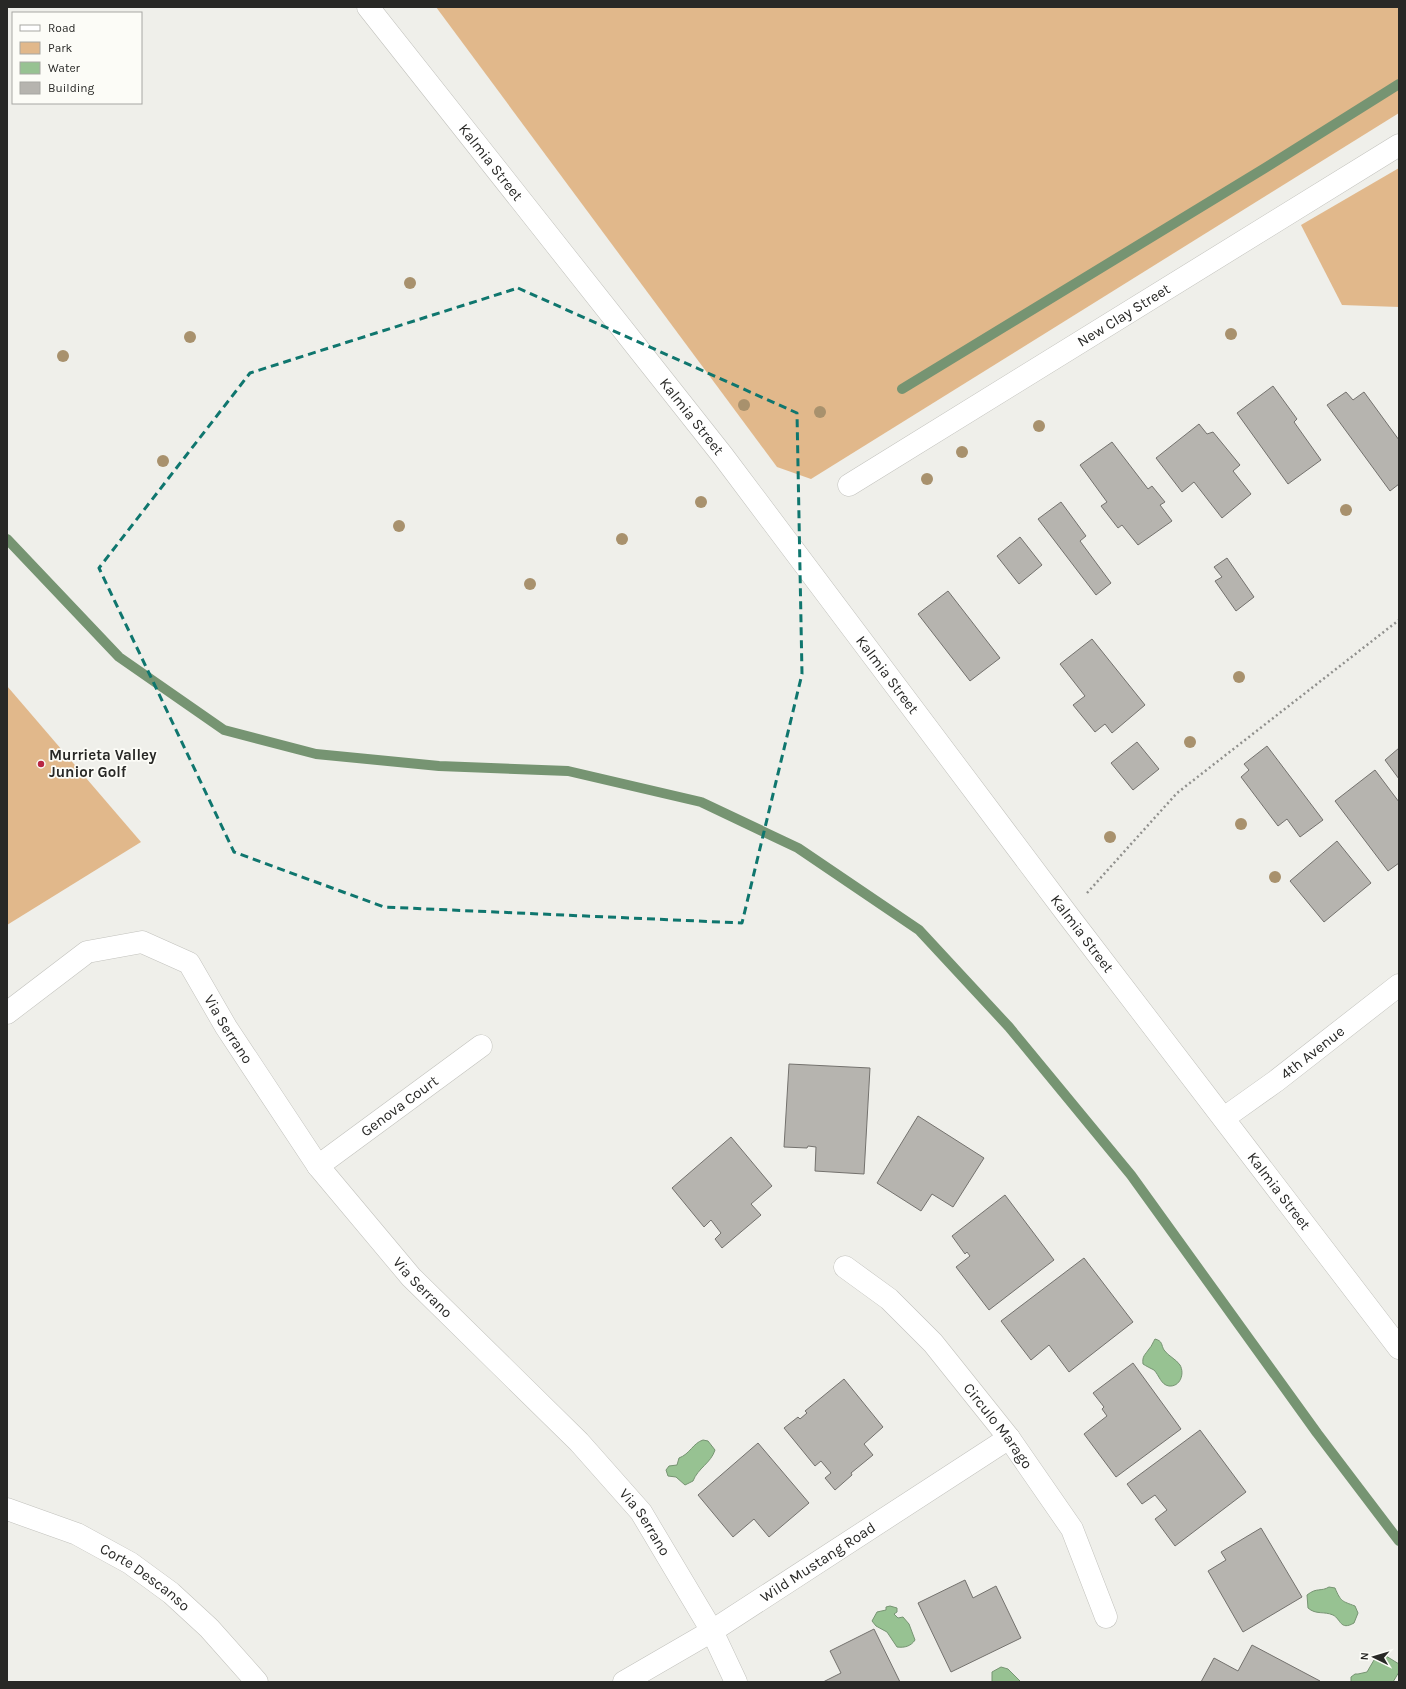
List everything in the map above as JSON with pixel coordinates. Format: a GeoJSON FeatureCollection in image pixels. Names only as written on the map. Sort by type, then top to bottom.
{"type":"FeatureCollection","features":[{"type":"Feature","properties":{"kind":"street","name":"Kalmia Street"},"geometry":{"type":"LineString","coordinates":[[368,7],[723,456],[1068,914],[1399,1348]]}},
{"type":"Feature","properties":{"kind":"street","name":"New Clay Street"},"geometry":{"type":"LineString","coordinates":[[849,485],[1399,144]]}},
{"type":"Feature","properties":{"kind":"street","name":"Via Serrano"},"geometry":{"type":"LineString","coordinates":[[7,1013],[87,952],[142,942],[189,963],[226,1027],[318,1166],[411,1277],[580,1442],[640,1512],[712,1631],[736,1682]]}},
{"type":"Feature","properties":{"kind":"street","name":"4th Avenue"},"geometry":{"type":"LineString","coordinates":[[1224,1118],[1276,1080],[1399,985]]}},
{"type":"Feature","properties":{"kind":"street","name":"Genova Court"},"geometry":{"type":"LineString","coordinates":[[318,1166],[481,1046]]}},
{"type":"Feature","properties":{"kind":"street","name":"Circulo Marago"},"geometry":{"type":"LineString","coordinates":[[845,1267],[889,1299],[933,1343],[1009,1438],[1072,1529],[1106,1617]]}},
{"type":"Feature","properties":{"kind":"street","name":"Wild Mustang Road"},"geometry":{"type":"LineString","coordinates":[[624,1682],[712,1631],[1009,1438]]}},
{"type":"Feature","properties":{"kind":"street","name":"Corte Descanso"},"geometry":{"type":"LineString","coordinates":[[7,1509],[77,1534],[130,1562],[171,1594],[209,1628],[257,1682]]}},
{"type":"Feature","properties":{"kind":"path"},"geometry":{"type":"LineString","coordinates":[[1068,914],[1177,793],[1399,620]]}},
{"type":"Feature","properties":{"kind":"highlighted area"},"geometry":{"type":"Polygon","coordinates":[[[518,288],[797,413],[802,674],[742,923],[384,907],[234,852],[99,568],[250,373],[518,288]]]}},
{"type":"Feature","properties":{"kind":"green space"},"geometry":{"type":"Polygon","coordinates":[[[436,7],[1399,7],[1399,113],[811,479],[777,467],[436,7]]]}},
{"type":"Feature","properties":{"kind":"green space"},"geometry":{"type":"Polygon","coordinates":[[[1399,168],[1399,307],[1342,305],[1301,225],[1399,168]]]}},
{"type":"Feature","properties":{"kind":"green space","name":"Murrieta Valley Junior Golf"},"geometry":{"type":"Polygon","coordinates":[[[7,686],[141,842],[7,925],[7,686]]]}},
{"type":"Feature","properties":{"kind":"water"},"geometry":{"type":"Polygon","coordinates":[[[1155,1339],[1161,1342],[1164,1350],[1180,1365],[1182,1376],[1179,1382],[1173,1386],[1164,1384],[1154,1370],[1143,1364],[1144,1356],[1155,1339]]]}},
{"type":"Feature","properties":{"kind":"water"},"geometry":{"type":"Polygon","coordinates":[[[703,1440],[708,1441],[715,1450],[711,1458],[698,1472],[693,1481],[685,1485],[676,1477],[668,1476],[666,1470],[669,1466],[677,1465],[679,1458],[703,1440]]]}},
{"type":"Feature","properties":{"kind":"water"},"geometry":{"type":"Polygon","coordinates":[[[1329,1587],[1335,1588],[1342,1600],[1355,1606],[1358,1613],[1354,1623],[1346,1626],[1341,1624],[1333,1615],[1317,1612],[1308,1608],[1307,1595],[1316,1590],[1329,1587]]]}},
{"type":"Feature","properties":{"kind":"water"},"geometry":{"type":"Polygon","coordinates":[[[890,1606],[897,1608],[897,1612],[894,1614],[898,1618],[903,1617],[909,1624],[915,1640],[910,1645],[905,1647],[897,1647],[887,1632],[876,1626],[872,1621],[877,1612],[886,1610],[886,1607],[890,1606]]]}},
{"type":"Feature","properties":{"kind":"water"},"geometry":{"type":"Polygon","coordinates":[[[1379,1656],[1386,1656],[1399,1664],[1399,1672],[1393,1682],[1351,1682],[1351,1677],[1355,1674],[1367,1672],[1374,1660],[1379,1656]]]}},
{"type":"Feature","properties":{"kind":"water"},"geometry":{"type":"Polygon","coordinates":[[[1001,1667],[1008,1669],[1021,1682],[992,1682],[992,1672],[1001,1667]]]}},
{"type":"Feature","properties":{"kind":"building"},"geometry":{"type":"Polygon","coordinates":[[[1273,386],[1297,419],[1294,422],[1321,460],[1288,484],[1237,413],[1273,386]]]}},
{"type":"Feature","properties":{"kind":"building"},"geometry":{"type":"Polygon","coordinates":[[[1346,392],[1353,400],[1364,392],[1399,440],[1399,484],[1390,491],[1327,405],[1346,392]]]}},
{"type":"Feature","properties":{"kind":"building"},"geometry":{"type":"Polygon","coordinates":[[[1199,424],[1207,434],[1213,432],[1240,465],[1233,471],[1251,494],[1222,518],[1194,482],[1182,492],[1156,458],[1199,424]]]}},
{"type":"Feature","properties":{"kind":"building"},"geometry":{"type":"Polygon","coordinates":[[[1112,442],[1148,489],[1152,486],[1165,502],[1160,505],[1172,521],[1138,545],[1122,525],[1118,528],[1101,506],[1107,502],[1080,465],[1112,442]]]}},
{"type":"Feature","properties":{"kind":"building"},"geometry":{"type":"Polygon","coordinates":[[[1061,502],[1086,536],[1080,541],[1111,583],[1096,595],[1038,519],[1061,502]]]}},
{"type":"Feature","properties":{"kind":"building"},"geometry":{"type":"Polygon","coordinates":[[[1020,537],[1042,565],[1019,584],[997,556],[1020,537]]]}},
{"type":"Feature","properties":{"kind":"building"},"geometry":{"type":"Polygon","coordinates":[[[1227,558],[1254,597],[1236,611],[1215,581],[1222,577],[1214,567],[1227,558]]]}},
{"type":"Feature","properties":{"kind":"building"},"geometry":{"type":"Polygon","coordinates":[[[948,591],[1000,658],[970,681],[918,614],[948,591]]]}},
{"type":"Feature","properties":{"kind":"building"},"geometry":{"type":"Polygon","coordinates":[[[1092,639],[1145,705],[1112,733],[1105,724],[1095,732],[1073,705],[1085,696],[1060,664],[1092,639]]]}},
{"type":"Feature","properties":{"kind":"building"},"geometry":{"type":"Polygon","coordinates":[[[1137,742],[1159,769],[1133,790],[1111,763],[1137,742]]]}},
{"type":"Feature","properties":{"kind":"building"},"geometry":{"type":"Polygon","coordinates":[[[1267,746],[1323,820],[1300,837],[1287,819],[1278,826],[1241,777],[1249,770],[1244,764],[1267,746]]]}},
{"type":"Feature","properties":{"kind":"building"},"geometry":{"type":"Polygon","coordinates":[[[1399,748],[1399,779],[1385,760],[1399,748]]]}},
{"type":"Feature","properties":{"kind":"building"},"geometry":{"type":"Polygon","coordinates":[[[1375,770],[1399,802],[1399,863],[1388,871],[1335,801],[1375,770]]]}},
{"type":"Feature","properties":{"kind":"building"},"geometry":{"type":"Polygon","coordinates":[[[1337,841],[1371,883],[1324,922],[1290,881],[1337,841]]]}},
{"type":"Feature","properties":{"kind":"building"},"geometry":{"type":"Polygon","coordinates":[[[789,1064],[870,1068],[864,1174],[815,1171],[816,1147],[784,1147],[789,1064]]]}},
{"type":"Feature","properties":{"kind":"building"},"geometry":{"type":"Polygon","coordinates":[[[918,1116],[984,1158],[953,1207],[932,1194],[921,1211],[877,1183],[918,1116]]]}},
{"type":"Feature","properties":{"kind":"building"},"geometry":{"type":"Polygon","coordinates":[[[731,1137],[772,1186],[751,1204],[761,1215],[722,1248],[715,1239],[721,1233],[711,1220],[704,1227],[672,1188],[731,1137]]]}},
{"type":"Feature","properties":{"kind":"building"},"geometry":{"type":"Polygon","coordinates":[[[1005,1195],[1054,1260],[989,1310],[956,1267],[970,1256],[967,1252],[965,1254],[952,1236],[1005,1195]]]}},
{"type":"Feature","properties":{"kind":"building"},"geometry":{"type":"Polygon","coordinates":[[[1084,1258],[1133,1322],[1069,1372],[1049,1345],[1031,1360],[1001,1321],[1084,1258]]]}},
{"type":"Feature","properties":{"kind":"building"},"geometry":{"type":"Polygon","coordinates":[[[1133,1363],[1181,1429],[1116,1477],[1084,1434],[1107,1416],[1102,1409],[1104,1407],[1093,1393],[1133,1363]]]}},
{"type":"Feature","properties":{"kind":"building"},"geometry":{"type":"Polygon","coordinates":[[[844,1379],[883,1427],[864,1444],[873,1455],[851,1473],[852,1475],[835,1490],[825,1478],[831,1473],[821,1461],[815,1466],[784,1428],[798,1417],[800,1419],[807,1413],[805,1411],[844,1379]]]}},
{"type":"Feature","properties":{"kind":"building"},"geometry":{"type":"Polygon","coordinates":[[[1200,1430],[1246,1492],[1175,1546],[1155,1519],[1167,1510],[1155,1495],[1142,1504],[1127,1484],[1200,1430]]]}},
{"type":"Feature","properties":{"kind":"building"},"geometry":{"type":"Polygon","coordinates":[[[758,1443],[809,1503],[769,1537],[754,1519],[733,1537],[698,1495],[758,1443]]]}},
{"type":"Feature","properties":{"kind":"building"},"geometry":{"type":"Polygon","coordinates":[[[1261,1528],[1302,1597],[1243,1632],[1208,1571],[1226,1560],[1221,1552],[1261,1528]]]}},
{"type":"Feature","properties":{"kind":"building"},"geometry":{"type":"Polygon","coordinates":[[[965,1580],[973,1598],[996,1586],[1021,1638],[951,1672],[918,1603],[965,1580]]]}},
{"type":"Feature","properties":{"kind":"building"},"geometry":{"type":"Polygon","coordinates":[[[874,1629],[900,1682],[823,1682],[841,1673],[830,1651],[874,1629]]]}},
{"type":"Feature","properties":{"kind":"building"},"geometry":{"type":"Polygon","coordinates":[[[1252,1645],[1320,1681],[1201,1682],[1214,1658],[1238,1671],[1252,1645]]]}},
{"type":"Feature","properties":{"kind":"waterway"},"geometry":{"type":"LineString","coordinates":[[902,389],[1265,168],[1399,84]]}},
{"type":"Feature","properties":{"kind":"waterway"},"geometry":{"type":"LineString","coordinates":[[7,539],[119,657],[224,730],[316,754],[439,766],[568,771],[701,802],[798,848],[919,930],[1009,1027],[1131,1175],[1317,1433],[1399,1541]]}},
{"type":"Feature","properties":{"kind":"place","name":"Murrieta Valley Junior Golf"},"geometry":{"type":"Point","coordinates":[41,764]}}]}
